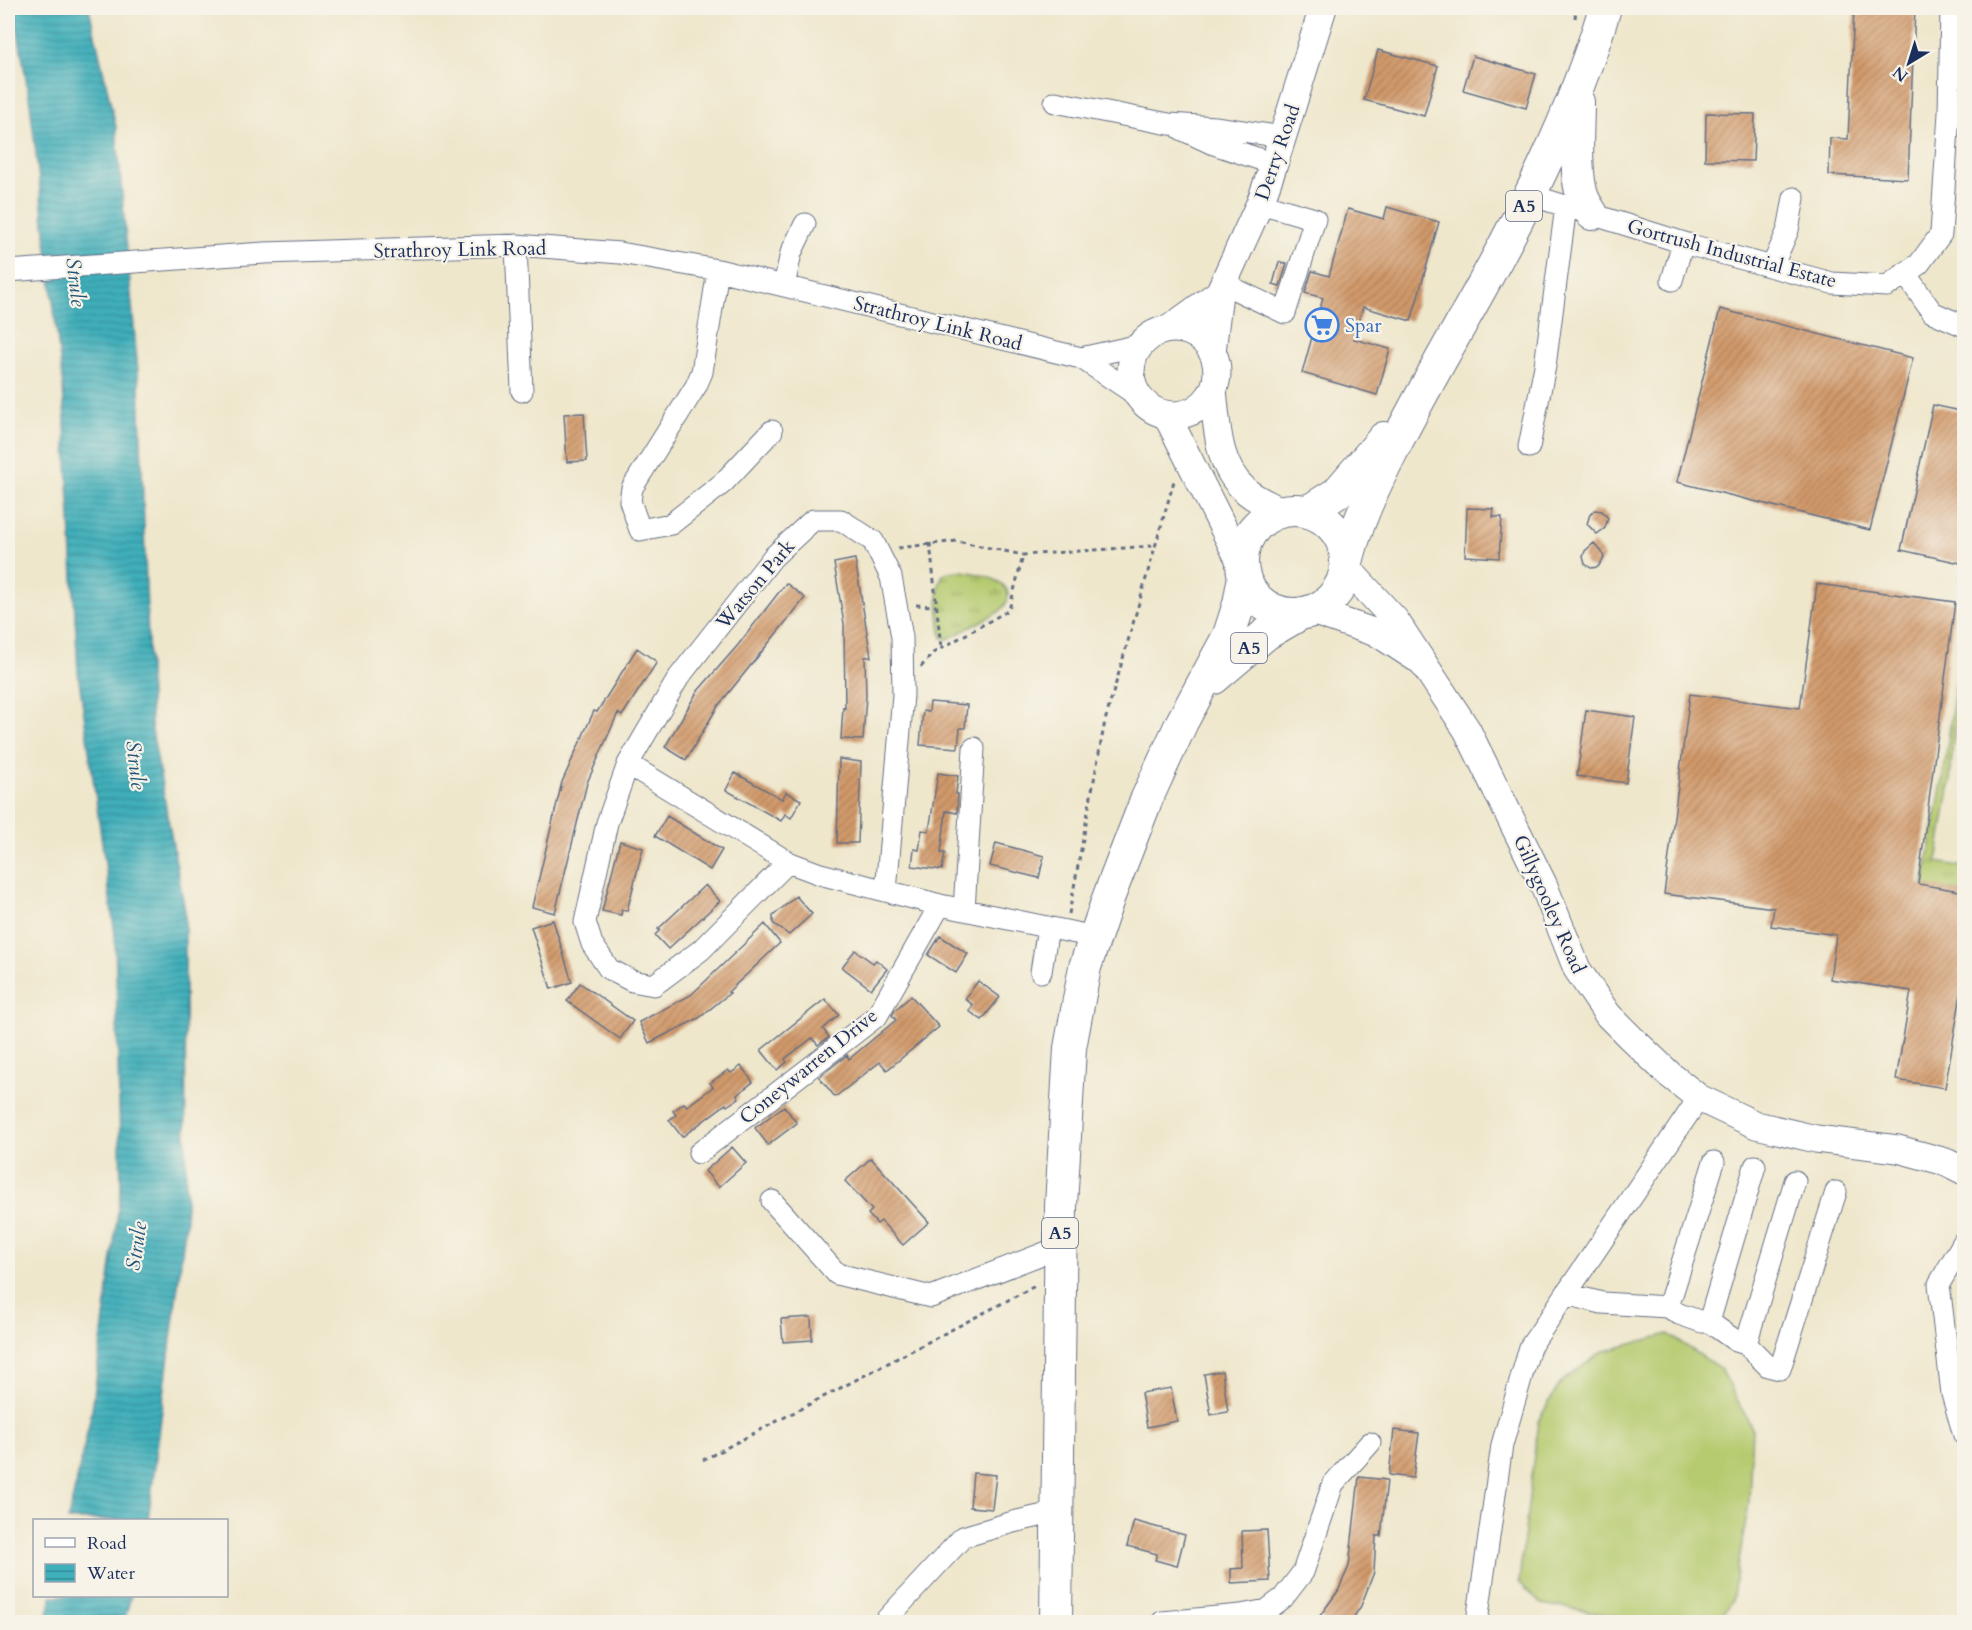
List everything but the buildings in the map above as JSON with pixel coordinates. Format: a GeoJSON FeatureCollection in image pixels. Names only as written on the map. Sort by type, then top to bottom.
{"type":"FeatureCollection","features":[{"type":"Feature","properties":{"kind":"highway","name":"A5"},"geometry":{"type":"LineString","coordinates":[[1200,690],[1266,634],[1327,603],[1339,590],[1345,577],[1355,530],[1363,512],[1421,393],[1501,253],[1530,195],[1578,86],[1605,8]]}},
{"type":"Feature","properties":{"kind":"highway"},"geometry":{"type":"LineString","coordinates":[[1578,86],[1577,145],[1582,198],[1579,210]]}},
{"type":"Feature","properties":{"kind":"highway","name":"A5"},"geometry":{"type":"LineString","coordinates":[[1056,1623],[1060,1206],[1070,1048],[1085,968],[1070,932],[1109,896],[1147,798],[1182,722],[1229,635],[1239,604],[1245,543],[1253,529],[1266,518],[1294,511],[1337,493],[1357,472],[1421,393]]}},
{"type":"Feature","properties":{"kind":"highway"},"geometry":{"type":"LineString","coordinates":[[1294,511],[1315,513],[1329,522],[1339,534],[1345,547],[1347,564]]}},
{"type":"Feature","properties":{"kind":"highway","name":"A5"},"geometry":{"type":"LineString","coordinates":[[1243,572],[1251,591],[1262,603],[1278,612],[1295,614],[1307,612]]}},
{"type":"Feature","properties":{"kind":"main road","name":"Derry Road"},"geometry":{"type":"LineString","coordinates":[[1212,352],[1222,288],[1260,203],[1323,8]]}},
{"type":"Feature","properties":{"kind":"main road"},"geometry":{"type":"LineString","coordinates":[[1169,329],[1222,288]]}},
{"type":"Feature","properties":{"kind":"main road"},"geometry":{"type":"LineString","coordinates":[[1213,390],[1195,409],[1179,415],[1154,410],[1138,396],[1131,381],[1130,372],[1135,353],[1140,345],[1157,332],[1169,329],[1185,330],[1194,334],[1212,352],[1216,363],[1213,390],[1221,451],[1232,478],[1246,492],[1294,511]]}},
{"type":"Feature","properties":{"kind":"main road"},"geometry":{"type":"LineString","coordinates":[[1166,414],[1243,572]]}},
{"type":"Feature","properties":{"kind":"main road","name":"Gillygooley Road"},"geometry":{"type":"LineString","coordinates":[[1347,564],[1412,643],[1472,741],[1544,886],[1577,969],[1608,1015],[1616,1023],[1670,1075],[1699,1098],[1756,1125],[1816,1139],[1898,1149],[1946,1162],[1965,1171]]}},
{"type":"Feature","properties":{"kind":"main road","name":"Gillygooley Road"},"geometry":{"type":"LineString","coordinates":[[1307,612],[1379,634],[1422,662]]}},
{"type":"Feature","properties":{"kind":"street","name":"Gortrush Industrial Estate"},"geometry":{"type":"LineString","coordinates":[[1530,195],[1683,243],[1832,283],[1887,286],[1919,264],[1941,234],[1949,113],[1951,8]]}},
{"type":"Feature","properties":{"kind":"street"},"geometry":{"type":"LineString","coordinates":[[1055,102],[1169,124],[1215,127],[1283,137]]}},
{"type":"Feature","properties":{"kind":"street"},"geometry":{"type":"LineString","coordinates":[[1169,124],[1211,143],[1274,164]]}},
{"type":"Feature","properties":{"kind":"street"},"geometry":{"type":"LineString","coordinates":[[1772,267],[1788,230],[1794,198]]}},
{"type":"Feature","properties":{"kind":"street"},"geometry":{"type":"LineString","coordinates":[[1222,288],[1285,313],[1315,219],[1260,203]]}},
{"type":"Feature","properties":{"kind":"street"},"geometry":{"type":"LineString","coordinates":[[1529,447],[1579,210]]}},
{"type":"Feature","properties":{"kind":"street"},"geometry":{"type":"LineString","coordinates":[[784,286],[790,253],[805,224]]}},
{"type":"Feature","properties":{"kind":"street"},"geometry":{"type":"LineString","coordinates":[[1672,280],[1683,243]]}},
{"type":"Feature","properties":{"kind":"street"},"geometry":{"type":"LineString","coordinates":[[516,245],[522,391]]}},
{"type":"Feature","properties":{"kind":"street","name":"Strathroy Link Road"},"geometry":{"type":"LineString","coordinates":[[8,272],[264,253],[516,245],[620,253],[718,270],[1081,358],[1138,396]]}},
{"type":"Feature","properties":{"kind":"street"},"geometry":{"type":"LineString","coordinates":[[718,270],[702,372],[696,386],[632,488],[630,501],[640,530],[671,524],[723,483],[772,431]]}},
{"type":"Feature","properties":{"kind":"street"},"geometry":{"type":"LineString","coordinates":[[1905,273],[1932,312],[1965,326]]}},
{"type":"Feature","properties":{"kind":"street","name":"Strathroy Link Road"},"geometry":{"type":"LineString","coordinates":[[1081,358],[1140,345]]}},
{"type":"Feature","properties":{"kind":"street","name":"Watson Park"},"geometry":{"type":"LineString","coordinates":[[788,861],[701,950],[654,985],[632,981],[609,969],[592,944],[585,922],[607,823],[628,764],[679,677],[773,557],[813,520],[841,520],[873,541],[891,577],[902,637],[903,695],[886,891]]}},
{"type":"Feature","properties":{"kind":"street"},"geometry":{"type":"LineString","coordinates":[[964,910],[974,748]]}},
{"type":"Feature","properties":{"kind":"street"},"geometry":{"type":"LineString","coordinates":[[628,764],[788,861],[820,873],[940,905],[1070,932],[1041,972]]}},
{"type":"Feature","properties":{"kind":"street","name":"Coneywarren Drive"},"geometry":{"type":"LineString","coordinates":[[699,1153],[877,1016],[940,905]]}},
{"type":"Feature","properties":{"kind":"street"},"geometry":{"type":"LineString","coordinates":[[1477,1623],[1502,1445],[1530,1347],[1699,1098]]}},
{"type":"Feature","properties":{"kind":"street"},"geometry":{"type":"LineString","coordinates":[[1668,1307],[1714,1162]]}},
{"type":"Feature","properties":{"kind":"street"},"geometry":{"type":"LineString","coordinates":[[1710,1322],[1755,1166]]}},
{"type":"Feature","properties":{"kind":"street"},"geometry":{"type":"LineString","coordinates":[[1746,1344],[1795,1181]]}},
{"type":"Feature","properties":{"kind":"street"},"geometry":{"type":"LineString","coordinates":[[1566,1293],[1602,1303],[1668,1307],[1679,1314],[1702,1322],[1710,1322],[1736,1341],[1746,1344],[1768,1366],[1780,1369],[1836,1192]]}},
{"type":"Feature","properties":{"kind":"street"},"geometry":{"type":"LineString","coordinates":[[772,1202],[837,1274],[931,1297],[1060,1248]]}},
{"type":"Feature","properties":{"kind":"street"},"geometry":{"type":"LineString","coordinates":[[1965,1241],[1939,1284],[1952,1394],[1965,1435]]}},
{"type":"Feature","properties":{"kind":"street"},"geometry":{"type":"LineString","coordinates":[[1162,1623],[1267,1610],[1283,1598],[1303,1572],[1333,1484],[1370,1443]]}},
{"type":"Feature","properties":{"kind":"street"},"geometry":{"type":"LineString","coordinates":[[884,1623],[963,1537],[1012,1521],[1057,1512]]}},
{"type":"Feature","properties":{"kind":"path"},"geometry":{"type":"LineString","coordinates":[[1070,932],[1105,721],[1176,473]]}},
{"type":"Feature","properties":{"kind":"path"},"geometry":{"type":"LineString","coordinates":[[879,553],[890,549],[957,541],[1023,555],[1154,546]]}},
{"type":"Feature","properties":{"kind":"path"},"geometry":{"type":"LineString","coordinates":[[930,543],[941,649]]}},
{"type":"Feature","properties":{"kind":"path"},"geometry":{"type":"LineString","coordinates":[[933,653],[1009,610],[1023,555]]}},
{"type":"Feature","properties":{"kind":"path"},"geometry":{"type":"LineString","coordinates":[[703,1460],[1038,1284],[1060,1280]]}},
{"type":"Feature","properties":{"kind":"green space"},"geometry":{"type":"Polygon","coordinates":[[[960,571],[979,574],[998,582],[1005,587],[1008,594],[1007,602],[999,612],[948,639],[942,638],[938,600],[940,583],[946,573],[960,571]]]}},
{"type":"Feature","properties":{"kind":"green space"},"geometry":{"type":"Polygon","coordinates":[[[1964,637],[1964,679],[1953,740],[1950,782],[1937,862],[1964,867],[1964,892],[1923,886],[1944,772],[1964,637]]]}},
{"type":"Feature","properties":{"kind":"green space"},"geometry":{"type":"Polygon","coordinates":[[[1668,1334],[1721,1369],[1752,1428],[1749,1503],[1732,1601],[1719,1620],[1711,1622],[1657,1622],[1541,1604],[1519,1582],[1538,1421],[1561,1382],[1602,1352],[1668,1334]]]}},
{"type":"Feature","properties":{"kind":"water","name":"Strule"},"geometry":{"type":"Polygon","coordinates":[[[14,8],[89,8],[116,127],[139,383],[151,725],[185,911],[186,1222],[148,1519],[68,1519],[92,1410],[121,1188],[115,935],[78,672],[63,386],[30,103],[14,8]]]}},
{"type":"Feature","properties":{"kind":"water"},"geometry":{"type":"Polygon","coordinates":[[[52,1597],[131,1597],[124,1622],[46,1622],[52,1597]]]}},
{"type":"Feature","properties":{"kind":"place","name":"Spar"},"geometry":{"type":"Point","coordinates":[1322,325]}}]}
